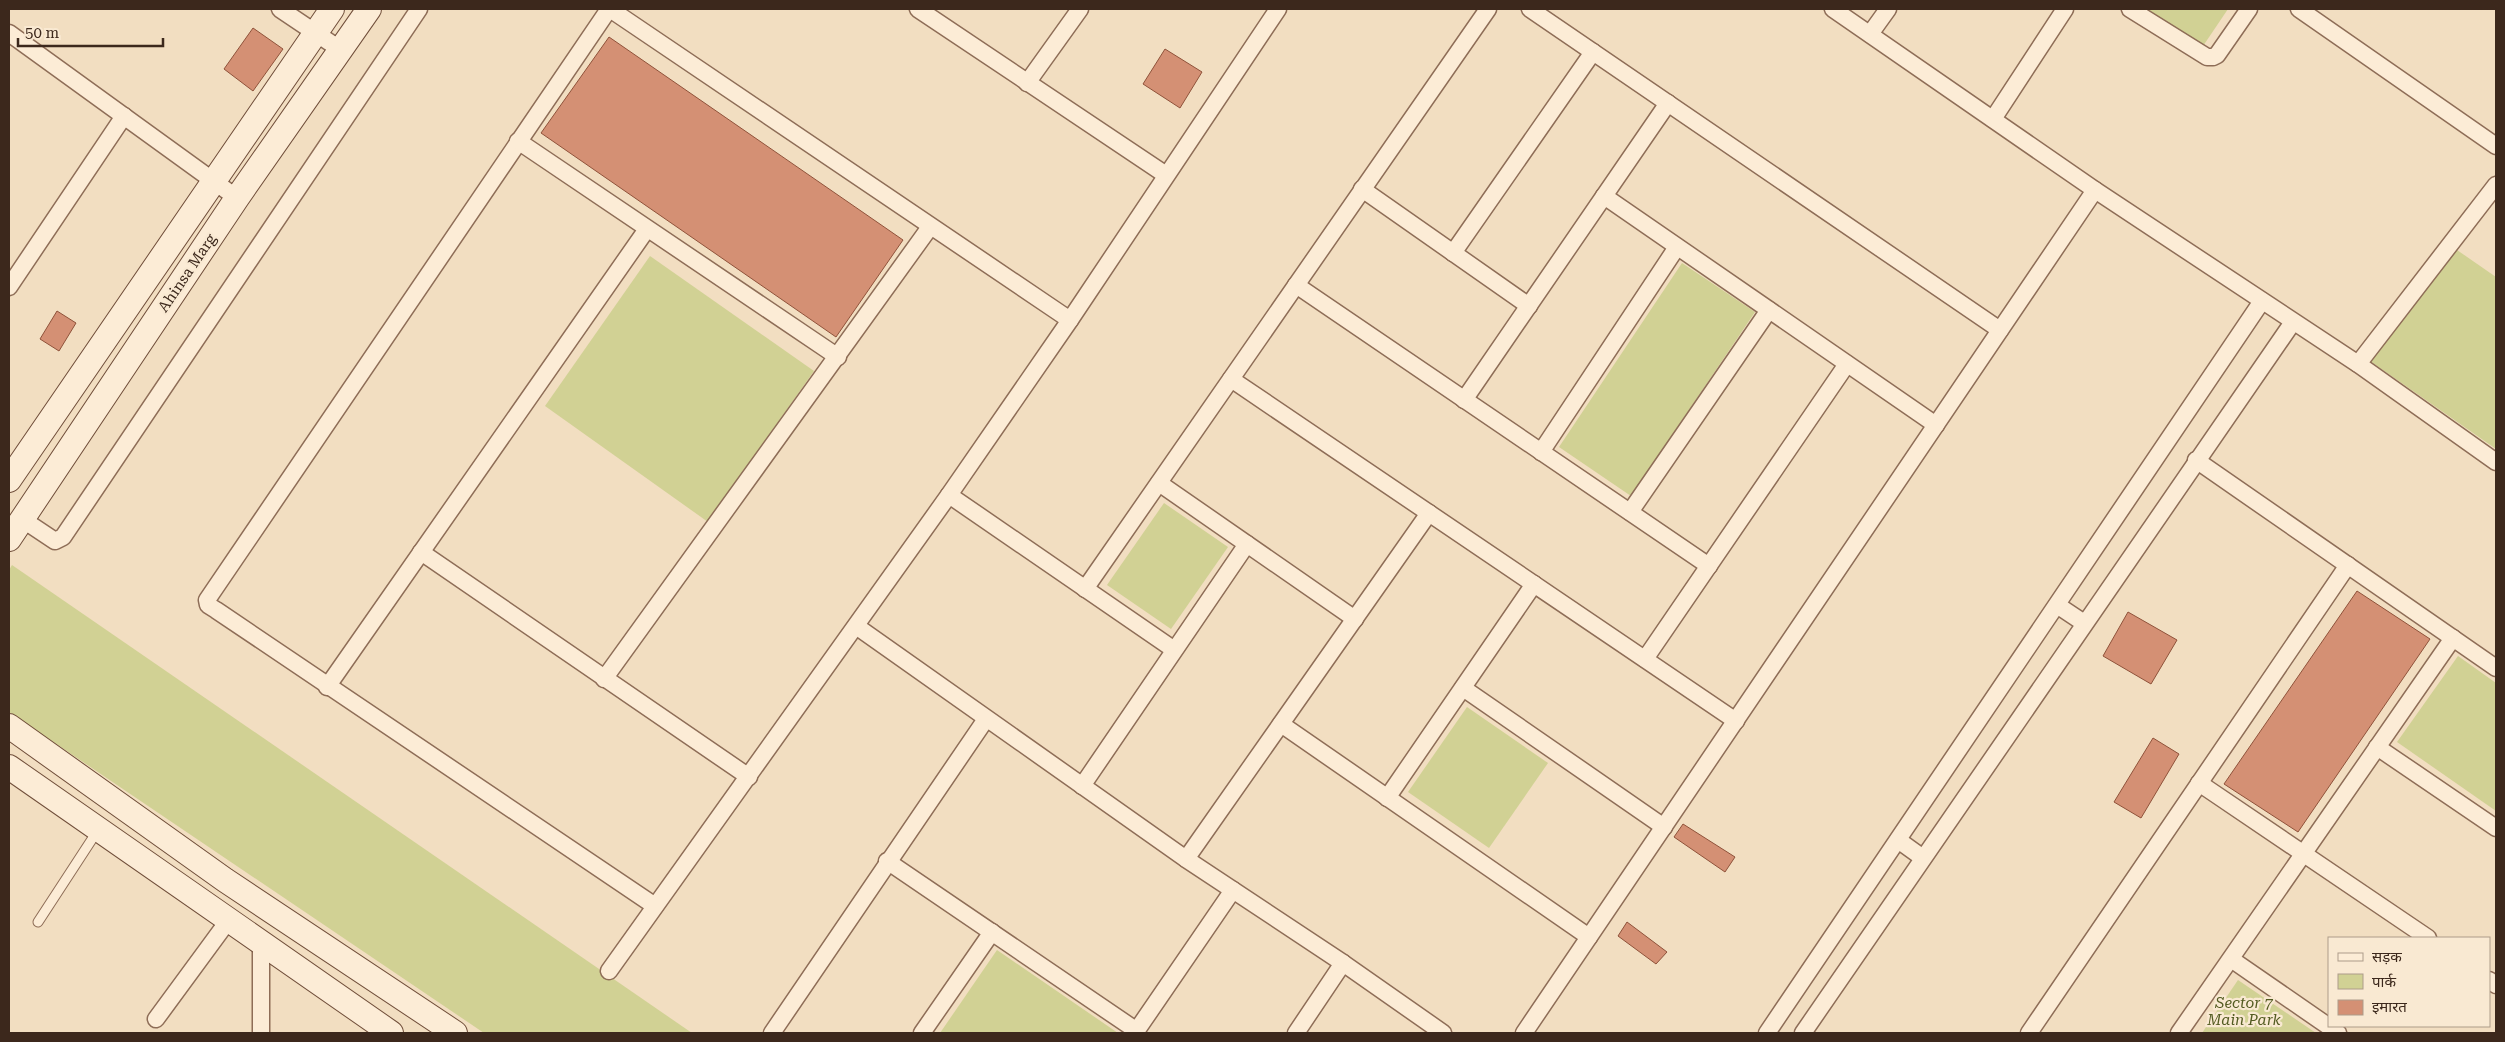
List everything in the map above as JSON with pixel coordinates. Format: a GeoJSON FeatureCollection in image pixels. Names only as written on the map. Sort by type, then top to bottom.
{"type":"FeatureCollection","features":[{"type":"Feature","properties":{"kind":"street"},"geometry":{"type":"LineString","coordinates":[[280,9],[341,50]]}},
{"type":"Feature","properties":{"kind":"street","name":"Ahinsa Marg"},"geometry":{"type":"LineString","coordinates":[[9,480],[332,9]]}},
{"type":"Feature","properties":{"kind":"street","name":"Ahinsa Marg"},"geometry":{"type":"LineString","coordinates":[[9,539],[237,198],[369,9]]}},
{"type":"Feature","properties":{"kind":"street"},"geometry":{"type":"LineString","coordinates":[[22,519],[54,541],[63,537],[419,9]]}},
{"type":"Feature","properties":{"kind":"street"},"geometry":{"type":"LineString","coordinates":[[656,906],[327,687],[208,605],[207,600],[609,9],[1070,320]]}},
{"type":"Feature","properties":{"kind":"street"},"geometry":{"type":"LineString","coordinates":[[918,9],[1166,175]]}},
{"type":"Feature","properties":{"kind":"street"},"geometry":{"type":"LineString","coordinates":[[1027,83],[1080,9]]}},
{"type":"Feature","properties":{"kind":"street"},"geometry":{"type":"LineString","coordinates":[[610,971],[949,495],[1070,320],[1278,9]]}},
{"type":"Feature","properties":{"kind":"street"},"geometry":{"type":"LineString","coordinates":[[1085,590],[1488,9]]}},
{"type":"Feature","properties":{"kind":"street"},"geometry":{"type":"LineString","coordinates":[[1530,9],[2000,330]]}},
{"type":"Feature","properties":{"kind":"street"},"geometry":{"type":"LineString","coordinates":[[1833,9],[2095,190],[2358,364],[2496,462]]}},
{"type":"Feature","properties":{"kind":"street"},"geometry":{"type":"LineString","coordinates":[[1870,34],[1888,9]]}},
{"type":"Feature","properties":{"kind":"street"},"geometry":{"type":"LineString","coordinates":[[1992,119],[2065,9]]}},
{"type":"Feature","properties":{"kind":"street"},"geometry":{"type":"LineString","coordinates":[[2130,9],[2207,57],[2213,58],[2249,9]]}},
{"type":"Feature","properties":{"kind":"street"},"geometry":{"type":"LineString","coordinates":[[2299,9],[2496,146]]}},
{"type":"Feature","properties":{"kind":"street"},"geometry":{"type":"LineString","coordinates":[[9,33],[237,198]]}},
{"type":"Feature","properties":{"kind":"street"},"geometry":{"type":"LineString","coordinates":[[1453,253],[1593,52]]}},
{"type":"Feature","properties":{"kind":"street"},"geometry":{"type":"LineString","coordinates":[[1464,400],[1668,103]]}},
{"type":"Feature","properties":{"kind":"street"},"geometry":{"type":"LineString","coordinates":[[9,287],[124,116]]}},
{"type":"Feature","properties":{"kind":"street"},"geometry":{"type":"LineString","coordinates":[[518,141],[838,357]]}},
{"type":"Feature","properties":{"kind":"street"},"geometry":{"type":"LineString","coordinates":[[2358,364],[2496,185]]}},
{"type":"Feature","properties":{"kind":"street"},"geometry":{"type":"LineString","coordinates":[[1362,189],[1529,306]]}},
{"type":"Feature","properties":{"kind":"street"},"geometry":{"type":"LineString","coordinates":[[1524,1033],[2095,190]]}},
{"type":"Feature","properties":{"kind":"street"},"geometry":{"type":"LineString","coordinates":[[1604,196],[1936,425]]}},
{"type":"Feature","properties":{"kind":"street"},"geometry":{"type":"LineString","coordinates":[[604,680],[930,227]]}},
{"type":"Feature","properties":{"kind":"street"},"geometry":{"type":"LineString","coordinates":[[327,687],[647,229]]}},
{"type":"Feature","properties":{"kind":"street"},"geometry":{"type":"LineString","coordinates":[[1541,452],[1677,247]]}},
{"type":"Feature","properties":{"kind":"street"},"geometry":{"type":"LineString","coordinates":[[1296,286],[1709,566]]}},
{"type":"Feature","properties":{"kind":"street"},"geometry":{"type":"LineString","coordinates":[[1767,1033],[2262,301]]}},
{"type":"Feature","properties":{"kind":"street"},"geometry":{"type":"LineString","coordinates":[[1630,512],[1769,310]]}},
{"type":"Feature","properties":{"kind":"street"},"geometry":{"type":"LineString","coordinates":[[1803,1033],[2196,460],[2293,322]]}},
{"type":"Feature","properties":{"kind":"street"},"geometry":{"type":"LineString","coordinates":[[1644,659],[1847,364]]}},
{"type":"Feature","properties":{"kind":"street"},"geometry":{"type":"LineString","coordinates":[[1231,379],[1736,721]]}},
{"type":"Feature","properties":{"kind":"street"},"geometry":{"type":"LineString","coordinates":[[2196,460],[2496,668]]}},
{"type":"Feature","properties":{"kind":"street"},"geometry":{"type":"LineString","coordinates":[[1159,483],[1355,619]]}},
{"type":"Feature","properties":{"kind":"street"},"geometry":{"type":"LineString","coordinates":[[949,495],[1173,649]]}},
{"type":"Feature","properties":{"kind":"street"},"geometry":{"type":"LineString","coordinates":[[1186,859],[1429,513]]}},
{"type":"Feature","properties":{"kind":"street"},"geometry":{"type":"LineString","coordinates":[[1082,786],[1173,649],[1246,544]]}},
{"type":"Feature","properties":{"kind":"street"},"geometry":{"type":"LineString","coordinates":[[421,552],[604,680],[749,777]]}},
{"type":"Feature","properties":{"kind":"street"},"geometry":{"type":"LineString","coordinates":[[2029,1033],[2348,565]]}},
{"type":"Feature","properties":{"kind":"street"},"geometry":{"type":"LineString","coordinates":[[1387,798],[1534,584]]}},
{"type":"Feature","properties":{"kind":"street"},"geometry":{"type":"LineString","coordinates":[[2058,604],[2084,623]]}},
{"type":"Feature","properties":{"kind":"street"},"geometry":{"type":"LineString","coordinates":[[856,626],[1186,859],[1343,963],[1443,1033]]}},
{"type":"Feature","properties":{"kind":"street"},"geometry":{"type":"LineString","coordinates":[[2179,1033],[2453,638]]}},
{"type":"Feature","properties":{"kind":"street"},"geometry":{"type":"LineString","coordinates":[[1463,688],[1664,827]]}},
{"type":"Feature","properties":{"kind":"street"},"geometry":{"type":"LineString","coordinates":[[772,1033],[887,861],[986,718]]}},
{"type":"Feature","properties":{"kind":"street"},"geometry":{"type":"LineString","coordinates":[[1281,724],[1589,937]]}},
{"type":"Feature","properties":{"kind":"street"},"geometry":{"type":"LineString","coordinates":[[9,726],[267,908],[455,1033]]}},
{"type":"Feature","properties":{"kind":"street"},"geometry":{"type":"LineString","coordinates":[[2377,747],[2496,828]]}},
{"type":"Feature","properties":{"kind":"street"},"geometry":{"type":"LineString","coordinates":[[9,766],[228,921],[391,1033]]}},
{"type":"Feature","properties":{"kind":"street"},"geometry":{"type":"LineString","coordinates":[[2199,783],[2427,937]]}},
{"type":"Feature","properties":{"kind":"street"},"geometry":{"type":"LineString","coordinates":[[1898,840],[1923,858]]}},
{"type":"Feature","properties":{"kind":"street"},"geometry":{"type":"LineString","coordinates":[[887,861],[1136,1032],[1233,890]]}},
{"type":"Feature","properties":{"kind":"street"},"geometry":{"type":"LineString","coordinates":[[261,1033],[255,939],[267,908]]}},
{"type":"Feature","properties":{"kind":"street"},"geometry":{"type":"LineString","coordinates":[[156,1019],[228,921]]}},
{"type":"Feature","properties":{"kind":"street"},"geometry":{"type":"LineString","coordinates":[[922,1033],[992,932]]}},
{"type":"Feature","properties":{"kind":"street"},"geometry":{"type":"LineString","coordinates":[[2231,959],[2328,1026]]}},
{"type":"Feature","properties":{"kind":"street"},"geometry":{"type":"LineString","coordinates":[[1296,1033],[1343,963]]}},
{"type":"Feature","properties":{"kind":"lane"},"geometry":{"type":"LineString","coordinates":[[38,922],[98,830]]}},
{"type":"Feature","properties":{"kind":"green space"},"geometry":{"type":"Polygon","coordinates":[[[2135,9],[2228,9],[2199,52],[2135,9]]]}},
{"type":"Feature","properties":{"kind":"green space"},"geometry":{"type":"Polygon","coordinates":[[[2457,250],[2496,277],[2496,449],[2370,361],[2457,250]]]}},
{"type":"Feature","properties":{"kind":"green space"},"geometry":{"type":"Polygon","coordinates":[[[650,256],[814,371],[708,522],[545,406],[650,256]]]}},
{"type":"Feature","properties":{"kind":"green space"},"geometry":{"type":"Polygon","coordinates":[[[1682,263],[1755,312],[1631,496],[1559,447],[1682,263]]]}},
{"type":"Feature","properties":{"kind":"green space"},"geometry":{"type":"Polygon","coordinates":[[[1164,503],[1228,547],[1171,629],[1107,585],[1164,503]]]}},
{"type":"Feature","properties":{"kind":"green space"},"geometry":{"type":"Polygon","coordinates":[[[12,565],[692,1033],[484,1033],[9,712],[9,570],[12,565]]]}},
{"type":"Feature","properties":{"kind":"green space"},"geometry":{"type":"Polygon","coordinates":[[[2458,656],[2496,683],[2496,811],[2397,742],[2458,656]]]}},
{"type":"Feature","properties":{"kind":"green space"},"geometry":{"type":"Polygon","coordinates":[[[1467,707],[1548,763],[1489,848],[1408,792],[1467,707]]]}},
{"type":"Feature","properties":{"kind":"green space"},"geometry":{"type":"Polygon","coordinates":[[[997,950],[1118,1033],[940,1033],[997,950]]]}},
{"type":"Feature","properties":{"kind":"green space","name":"Sector 7 Main Park"},"geometry":{"type":"Polygon","coordinates":[[[2238,980],[2316,1033],[2202,1033],[2238,980]]]}},
{"type":"Feature","properties":{"kind":"building"},"geometry":{"type":"Polygon","coordinates":[[[253,28],[283,49],[253,91],[224,69],[253,28]]]}},
{"type":"Feature","properties":{"kind":"building"},"geometry":{"type":"Polygon","coordinates":[[[609,37],[903,240],[836,337],[541,133],[609,37]]]}},
{"type":"Feature","properties":{"kind":"building"},"geometry":{"type":"Polygon","coordinates":[[[1165,49],[1202,72],[1180,108],[1143,84],[1165,49]]]}},
{"type":"Feature","properties":{"kind":"building"},"geometry":{"type":"Polygon","coordinates":[[[57,311],[76,323],[59,351],[40,339],[57,311]]]}},
{"type":"Feature","properties":{"kind":"building"},"geometry":{"type":"Polygon","coordinates":[[[2357,591],[2430,639],[2298,832],[2224,784],[2357,591]]]}},
{"type":"Feature","properties":{"kind":"building"},"geometry":{"type":"Polygon","coordinates":[[[2128,612],[2177,640],[2151,684],[2103,656],[2128,612]]]}},
{"type":"Feature","properties":{"kind":"building"},"geometry":{"type":"Polygon","coordinates":[[[2153,738],[2179,754],[2141,818],[2114,802],[2153,738]]]}},
{"type":"Feature","properties":{"kind":"building"},"geometry":{"type":"Polygon","coordinates":[[[1683,824],[1735,857],[1725,872],[1674,837],[1683,824]]]}},
{"type":"Feature","properties":{"kind":"building"},"geometry":{"type":"Polygon","coordinates":[[[1627,922],[1667,952],[1656,964],[1618,936],[1627,922]]]}}]}
